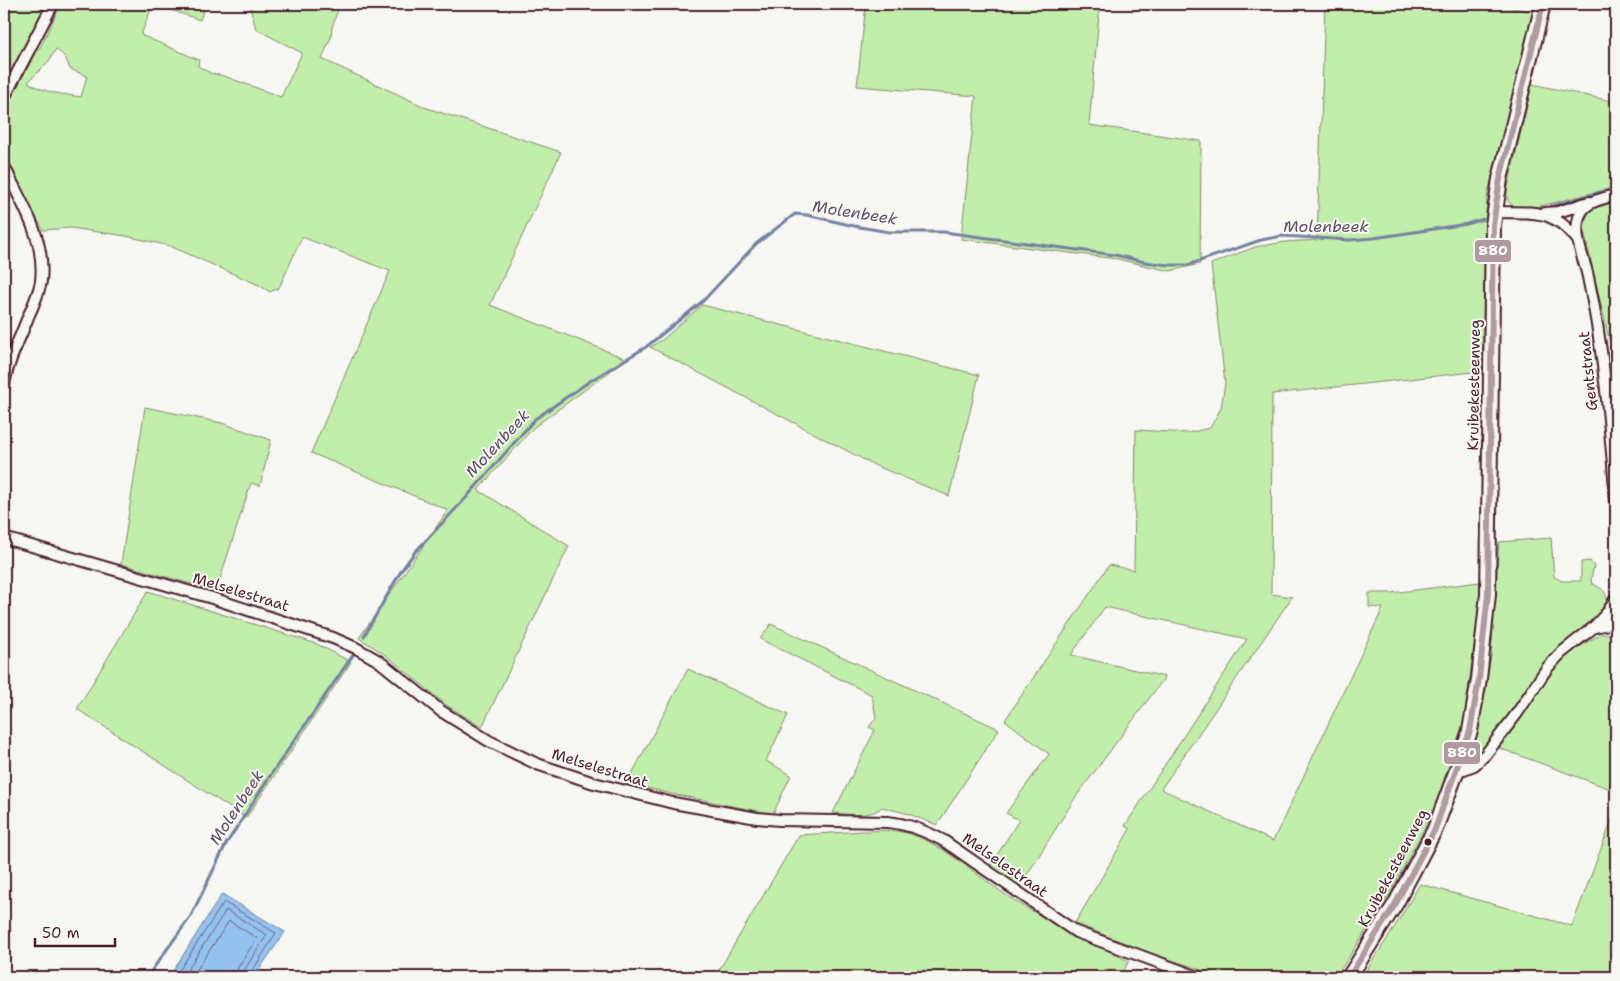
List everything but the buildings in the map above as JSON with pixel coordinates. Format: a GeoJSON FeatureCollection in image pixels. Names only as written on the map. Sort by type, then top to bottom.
{"type":"FeatureCollection","features":[{"type":"Feature","properties":{"kind":"street"},"geometry":{"type":"LineString","coordinates":[[4,98],[53,4]]}},
{"type":"Feature","properties":{"kind":"street","name":"Kruibekesteenweg"},"geometry":{"type":"LineString","coordinates":[[1349,977],[1396,903],[1435,829],[1470,731],[1479,679],[1488,594],[1492,235],[1500,179],[1543,4]]}},
{"type":"Feature","properties":{"kind":"street"},"geometry":{"type":"LineString","coordinates":[[4,166],[36,235],[42,257],[41,282],[11,361],[4,386]]}},
{"type":"Feature","properties":{"kind":"street","name":"Gentstraat"},"geometry":{"type":"LineString","coordinates":[[1495,212],[1542,214],[1558,212],[1616,195]]}},
{"type":"Feature","properties":{"kind":"street","name":"Gentstraat"},"geometry":{"type":"LineString","coordinates":[[1592,201],[1580,215],[1578,240],[1597,316],[1616,501]]}},
{"type":"Feature","properties":{"kind":"street","name":"Gentstraat"},"geometry":{"type":"LineString","coordinates":[[1542,214],[1554,217],[1566,226],[1578,240]]}},
{"type":"Feature","properties":{"kind":"street","name":"Melselestraat"},"geometry":{"type":"LineString","coordinates":[[4,538],[203,596],[333,638],[379,661],[441,711],[489,741],[537,764],[594,784],[673,803],[757,818],[887,822],[905,824],[922,829],[944,841],[1076,932],[1198,977]]}},
{"type":"Feature","properties":{"kind":"street"},"geometry":{"type":"LineString","coordinates":[[1457,770],[1474,765],[1486,754],[1518,712],[1547,668],[1561,653],[1594,627],[1607,613],[1616,598]]}},
{"type":"Feature","properties":{"kind":"street"},"geometry":{"type":"LineString","coordinates":[[1594,627],[1609,624],[1616,625]]}},
{"type":"Feature","properties":{"kind":"green space"},"geometry":{"type":"Polygon","coordinates":[[[4,4],[50,4],[4,94],[4,4]]]}},
{"type":"Feature","properties":{"kind":"green space"},"geometry":{"type":"Polygon","coordinates":[[[61,4],[139,4],[151,9],[141,35],[199,60],[198,66],[210,73],[224,76],[281,97],[302,53],[256,29],[249,4],[340,4],[332,27],[331,37],[322,59],[427,108],[561,152],[490,305],[627,359],[534,427],[478,490],[569,546],[482,727],[446,705],[386,655],[359,638],[448,510],[311,453],[390,271],[302,237],[279,288],[270,292],[259,285],[170,246],[126,236],[71,228],[43,230],[12,172],[4,151],[4,115],[16,87],[41,46],[61,4]],[[56,49],[49,61],[28,82],[47,91],[81,97],[87,76],[70,69],[65,57],[56,49]]]}},
{"type":"Feature","properties":{"kind":"green space"},"geometry":{"type":"Polygon","coordinates":[[[153,4],[206,4],[200,20],[153,4]]]}},
{"type":"Feature","properties":{"kind":"green space"},"geometry":{"type":"Polygon","coordinates":[[[866,4],[1100,4],[1089,125],[1201,141],[1200,264],[1170,271],[1117,259],[961,239],[976,96],[857,86],[866,4]]]}},
{"type":"Feature","properties":{"kind":"green space"},"geometry":{"type":"Polygon","coordinates":[[[1325,4],[1494,4],[1533,12],[1487,197],[1482,371],[1272,394],[1271,594],[1292,597],[1161,789],[1273,841],[1383,608],[1369,607],[1369,593],[1391,593],[1480,582],[1480,602],[1464,720],[1434,810],[1388,897],[1336,977],[1223,977],[1135,948],[1075,923],[1130,829],[1125,826],[1247,639],[1105,607],[1071,655],[1165,677],[1075,798],[1020,886],[990,866],[1019,820],[1006,813],[1049,754],[1005,720],[1109,565],[1134,570],[1136,430],[1187,433],[1210,428],[1221,408],[1225,383],[1211,264],[1255,247],[1285,242],[1317,240],[1325,4]]]}},
{"type":"Feature","properties":{"kind":"green space"},"geometry":{"type":"Polygon","coordinates":[[[1532,84],[1616,102],[1616,187],[1529,209],[1510,204],[1507,191],[1532,84]]]}},
{"type":"Feature","properties":{"kind":"green space"},"geometry":{"type":"Polygon","coordinates":[[[1616,202],[1616,342],[1610,343],[1584,231],[1589,212],[1597,207],[1616,202]]]}},
{"type":"Feature","properties":{"kind":"green space"},"geometry":{"type":"Polygon","coordinates":[[[702,305],[979,375],[949,496],[874,465],[650,347],[662,340],[702,305]]]}},
{"type":"Feature","properties":{"kind":"green space"},"geometry":{"type":"Polygon","coordinates":[[[145,407],[222,423],[271,440],[260,486],[251,483],[216,591],[121,564],[145,407]]]}},
{"type":"Feature","properties":{"kind":"green space"},"geometry":{"type":"Polygon","coordinates":[[[1551,538],[1554,577],[1562,581],[1581,581],[1581,562],[1590,561],[1594,566],[1591,579],[1592,584],[1604,592],[1607,603],[1603,613],[1565,646],[1538,673],[1486,747],[1478,755],[1472,754],[1471,750],[1483,703],[1491,656],[1499,542],[1551,538]]]}},
{"type":"Feature","properties":{"kind":"green space"},"geometry":{"type":"Polygon","coordinates":[[[148,591],[317,644],[351,662],[246,818],[77,709],[148,591]]]}},
{"type":"Feature","properties":{"kind":"green space"},"geometry":{"type":"Polygon","coordinates":[[[771,624],[999,729],[937,825],[909,814],[882,807],[865,814],[833,813],[875,730],[869,727],[876,718],[872,695],[760,639],[771,624]]]}},
{"type":"Feature","properties":{"kind":"green space"},"geometry":{"type":"Polygon","coordinates":[[[1601,634],[1616,634],[1616,791],[1499,748],[1558,664],[1569,653],[1601,634]]]}},
{"type":"Feature","properties":{"kind":"green space"},"geometry":{"type":"Polygon","coordinates":[[[688,669],[788,715],[766,761],[791,775],[773,814],[627,783],[688,669]]]}},
{"type":"Feature","properties":{"kind":"green space"},"geometry":{"type":"Polygon","coordinates":[[[1616,809],[1616,977],[1362,977],[1420,884],[1572,926],[1616,809]]]}},
{"type":"Feature","properties":{"kind":"green space"},"geometry":{"type":"Polygon","coordinates":[[[896,831],[921,838],[950,855],[1020,904],[1060,927],[1129,961],[1120,977],[715,977],[799,835],[896,831]]]}},
{"type":"Feature","properties":{"kind":"water"},"geometry":{"type":"Polygon","coordinates":[[[222,894],[285,932],[254,977],[169,977],[222,894]]]}},
{"type":"Feature","properties":{"kind":"waterway","name":"Molenbeek"},"geometry":{"type":"LineString","coordinates":[[1551,206],[1616,188]]}},
{"type":"Feature","properties":{"kind":"waterway","name":"Molenbeek"},"geometry":{"type":"LineString","coordinates":[[364,636],[401,571],[415,552],[465,499],[535,419],[590,381],[646,347],[703,301],[756,244],[795,214],[889,232],[944,232],[1115,255],[1169,265],[1188,265],[1261,240],[1282,236],[1350,240],[1374,238],[1467,224],[1483,219]]}},
{"type":"Feature","properties":{"kind":"waterway","name":"Molenbeek"},"geometry":{"type":"LineString","coordinates":[[147,977],[191,916],[226,844],[353,655]]}},
{"type":"Feature","properties":{"kind":"transit line","name":"880"},"geometry":{"type":"LineString","coordinates":[[1349,977],[1396,903],[1435,829],[1470,731],[1479,679],[1488,594],[1493,225],[1500,179],[1543,4]]}}]}
